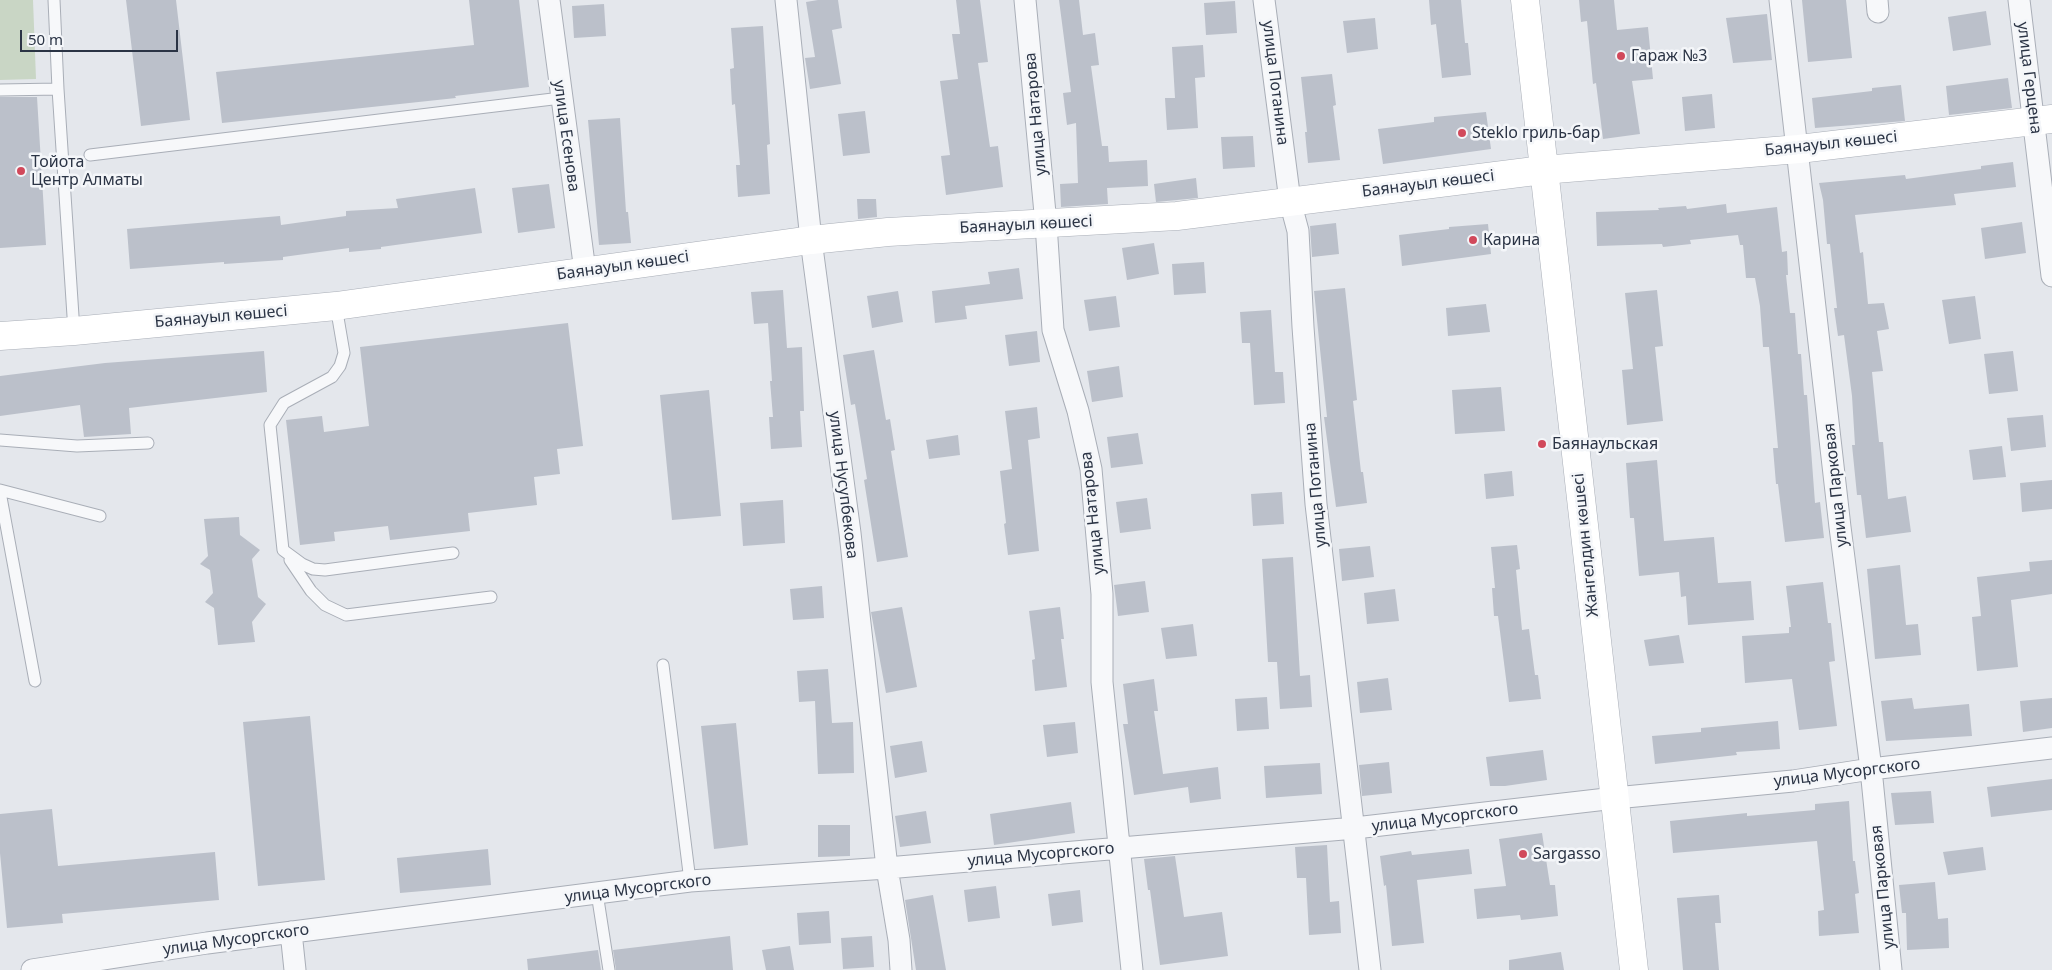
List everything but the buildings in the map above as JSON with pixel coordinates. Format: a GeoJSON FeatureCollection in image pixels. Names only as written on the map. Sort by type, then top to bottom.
{"type":"FeatureCollection","features":[{"type":"Feature","properties":{"kind":"main road","name":"Жангелдин көшесі"},"geometry":{"type":"LineString","coordinates":[[1525,0],[1634,970]]}},
{"type":"Feature","properties":{"kind":"main road","name":"Баянауыл көшесі"},"geometry":{"type":"LineString","coordinates":[[0,336],[74,331],[336,306],[811,240],[888,232],[1177,216],[1543,170],[1798,149],[2043,121]]}},
{"type":"Feature","properties":{"kind":"street","name":"улица Есенова"},"geometry":{"type":"LineString","coordinates":[[549,0],[585,271]]}},
{"type":"Feature","properties":{"kind":"street","name":"улица Нусупбекова"},"geometry":{"type":"LineString","coordinates":[[786,0],[811,240],[850,533],[887,868],[901,970]]}},
{"type":"Feature","properties":{"kind":"street","name":"улица Натарова"},"geometry":{"type":"LineString","coordinates":[[1025,0],[1046,224],[1053,330],[1078,411],[1091,469],[1102,594],[1102,682],[1132,970]]}},
{"type":"Feature","properties":{"kind":"street","name":"улица Потанина"},"geometry":{"type":"LineString","coordinates":[[1264,0],[1290,201],[1298,231],[1316,504],[1370,970]]}},
{"type":"Feature","properties":{"kind":"street","name":"улица Парковая"},"geometry":{"type":"LineString","coordinates":[[1780,0],[1840,527],[1871,769],[1891,970]]}},
{"type":"Feature","properties":{"kind":"street","name":"улица Герцена"},"geometry":{"type":"LineString","coordinates":[[2019,0],[2043,121],[2052,276]]}},
{"type":"Feature","properties":{"kind":"street","name":"улица Мусоргского"},"geometry":{"type":"LineString","coordinates":[[32,970],[291,932],[690,881],[887,868],[1355,828],[1615,798],[1793,781],[1871,769],[2052,748]]}},
{"type":"Feature","properties":{"kind":"street"},"geometry":{"type":"LineString","coordinates":[[291,932],[295,970]]}},
{"type":"Feature","properties":{"kind":"lane"},"geometry":{"type":"LineString","coordinates":[[54,0],[74,331]]}},
{"type":"Feature","properties":{"kind":"lane"},"geometry":{"type":"LineString","coordinates":[[0,90],[58,89]]}},
{"type":"Feature","properties":{"kind":"lane"},"geometry":{"type":"LineString","coordinates":[[90,155],[561,98]]}},
{"type":"Feature","properties":{"kind":"lane"},"geometry":{"type":"LineString","coordinates":[[336,306],[344,353],[340,366],[332,377],[284,403],[270,425],[283,550],[312,591],[326,605],[346,615],[491,597]]}},
{"type":"Feature","properties":{"kind":"lane"},"geometry":{"type":"LineString","coordinates":[[0,440],[77,446],[148,442]]}},
{"type":"Feature","properties":{"kind":"lane"},"geometry":{"type":"LineString","coordinates":[[35,681],[0,491],[100,516]]}},
{"type":"Feature","properties":{"kind":"lane"},"geometry":{"type":"LineString","coordinates":[[283,550],[302,564],[313,569],[325,570],[453,553]]}},
{"type":"Feature","properties":{"kind":"lane"},"geometry":{"type":"LineString","coordinates":[[663,665],[690,881]]}},
{"type":"Feature","properties":{"kind":"lane"},"geometry":{"type":"LineString","coordinates":[[596,893],[608,970]]}},
{"type":"Feature","properties":{"kind":"green space"},"geometry":{"type":"Polygon","coordinates":[[[0,0],[33,0],[36,79],[0,80],[0,0]]]}},
{"type":"Feature","properties":{"kind":"place","name":"Гараж №3"},"geometry":{"type":"Point","coordinates":[1621,56]}},
{"type":"Feature","properties":{"kind":"place","name":"Steklo гриль-бар"},"geometry":{"type":"Point","coordinates":[1462,133]}},
{"type":"Feature","properties":{"kind":"place","name":"Тойота Центр Алматы"},"geometry":{"type":"Point","coordinates":[21,171]}},
{"type":"Feature","properties":{"kind":"place","name":"Карина"},"geometry":{"type":"Point","coordinates":[1473,240]}},
{"type":"Feature","properties":{"kind":"place","name":"Баянаульская"},"geometry":{"type":"Point","coordinates":[1542,444]}},
{"type":"Feature","properties":{"kind":"place","name":"Sargasso"},"geometry":{"type":"Point","coordinates":[1523,854]}}]}
